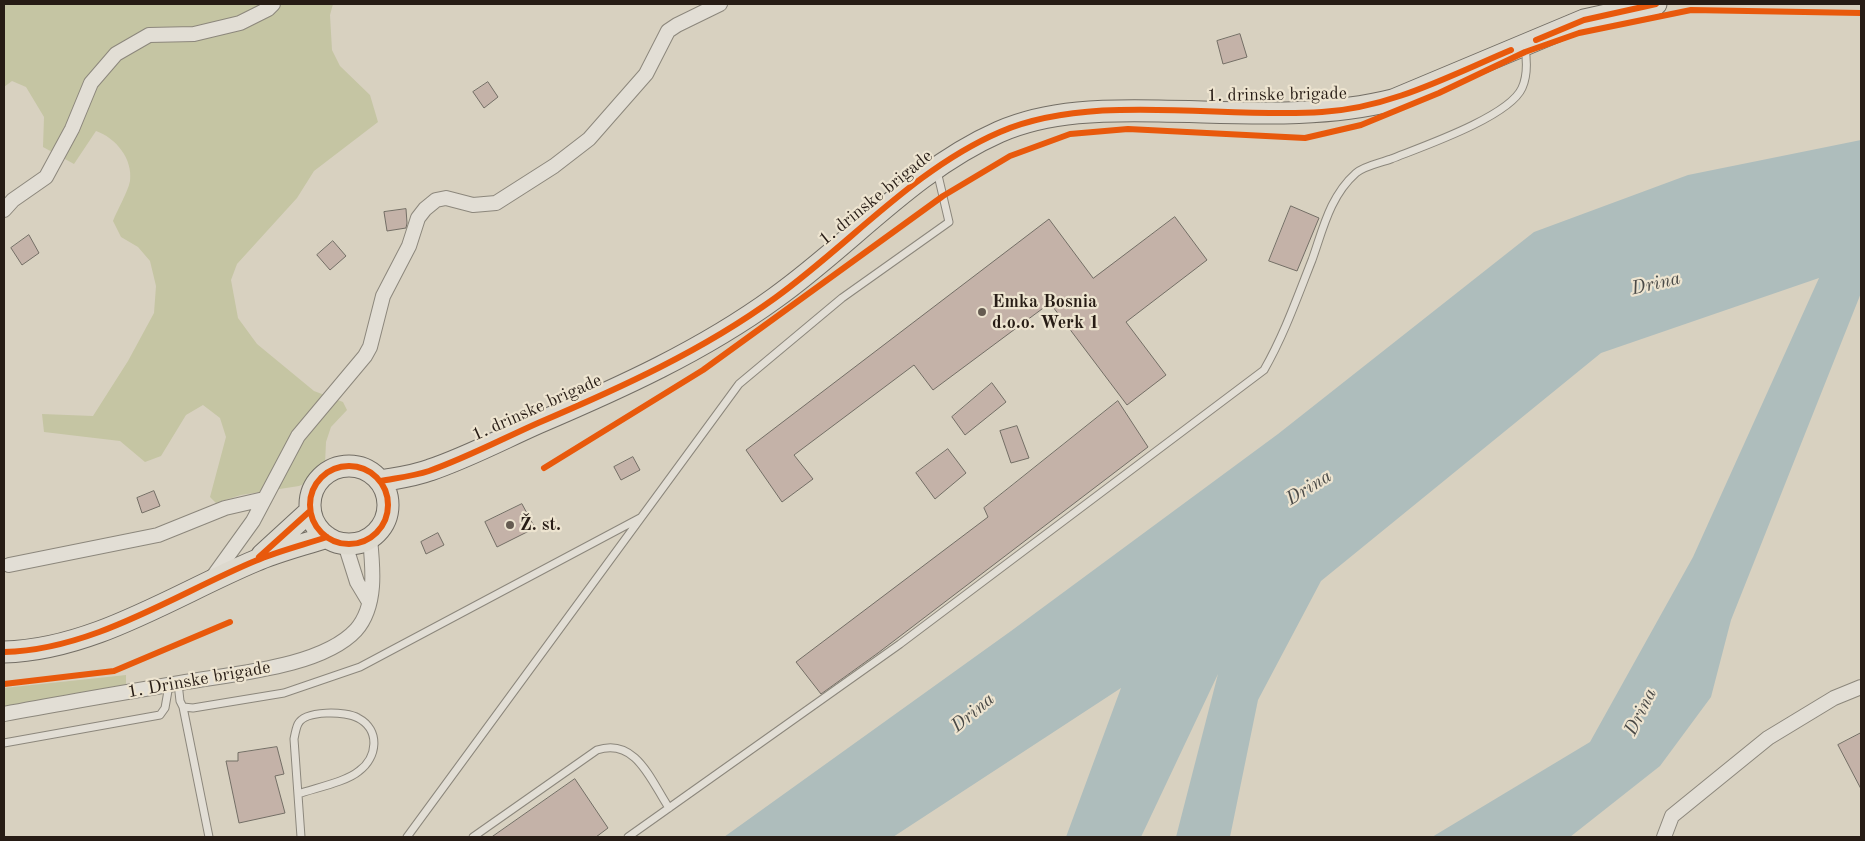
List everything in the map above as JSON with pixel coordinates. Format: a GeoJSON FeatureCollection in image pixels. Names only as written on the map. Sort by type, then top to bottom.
{"type":"FeatureCollection","features":[{"type":"Feature","properties":{"kind":"main road","name":"1. drinske brigade"},"geometry":{"type":"LineString","coordinates":[[429,471],[616,389],[682,357],[775,298],[936,168],[974,144],[1003,130],[1074,113],[1111,110],[1321,112],[1360,108],[1393,100],[1584,20],[1656,4]]}},
{"type":"Feature","properties":{"kind":"main road"},"geometry":{"type":"LineString","coordinates":[[4,652],[50,646],[127,622],[256,560],[336,541],[358,544],[370,539],[383,525],[388,506],[387,493],[381,481],[371,472],[359,467],[347,466],[334,469],[323,476],[315,486],[311,498],[310,511],[313,521],[336,541]]}},
{"type":"Feature","properties":{"kind":"main road"},"geometry":{"type":"LineString","coordinates":[[381,481],[429,471]]}},
{"type":"Feature","properties":{"kind":"main road"},"geometry":{"type":"LineString","coordinates":[[388,506],[429,471]]}},
{"type":"Feature","properties":{"kind":"main road"},"geometry":{"type":"LineString","coordinates":[[256,560],[310,511]]}},
{"type":"Feature","properties":{"kind":"street"},"geometry":{"type":"LineString","coordinates":[[4,210],[14,200],[46,177],[72,129],[91,83],[116,54],[149,34],[194,34],[240,23],[268,9],[273,4]]}},
{"type":"Feature","properties":{"kind":"street"},"geometry":{"type":"LineString","coordinates":[[207,584],[254,521],[298,436],[365,356],[370,347],[383,296],[409,246],[418,218],[425,209],[436,200],[446,198],[473,205],[496,202],[554,166],[589,139],[646,74],[668,32],[676,25],[720,4]]}},
{"type":"Feature","properties":{"kind":"street"},"geometry":{"type":"LineString","coordinates":[[9,565],[158,535],[225,508],[264,499]]}},
{"type":"Feature","properties":{"kind":"street","name":"1. Drinske brigade"},"geometry":{"type":"LineString","coordinates":[[4,714],[260,670],[308,657],[344,640],[357,629],[369,602],[374,573],[370,539]]}},
{"type":"Feature","properties":{"kind":"street"},"geometry":{"type":"LineString","coordinates":[[336,541],[369,602]]}},
{"type":"Feature","properties":{"kind":"street"},"geometry":{"type":"LineString","coordinates":[[1664,837],[1672,816],[1768,738],[1834,698],[1861,687]]}},
{"type":"Feature","properties":{"kind":"lane"},"geometry":{"type":"LineString","coordinates":[[628,837],[900,644],[1264,370],[1278,345],[1290,316],[1336,195],[1357,172],[1440,139],[1499,112],[1512,102],[1522,89],[1527,72],[1524,45]]}},
{"type":"Feature","properties":{"kind":"lane"},"geometry":{"type":"LineString","coordinates":[[407,837],[739,384],[842,298],[948,222],[936,168]]}},
{"type":"Feature","properties":{"kind":"lane"},"geometry":{"type":"LineString","coordinates":[[183,707],[193,708],[284,693],[360,667],[642,517]]}},
{"type":"Feature","properties":{"kind":"lane"},"geometry":{"type":"LineString","coordinates":[[174,684],[183,707],[209,837]]}},
{"type":"Feature","properties":{"kind":"lane"},"geometry":{"type":"LineString","coordinates":[[4,743],[160,715],[165,708],[174,684]]}},
{"type":"Feature","properties":{"kind":"lane"},"geometry":{"type":"LineString","coordinates":[[298,794],[358,773],[370,761],[375,748],[371,732],[361,719],[347,713],[316,714],[304,717],[298,723],[294,739],[301,837]]}},
{"type":"Feature","properties":{"kind":"lane"},"geometry":{"type":"LineString","coordinates":[[473,837],[597,750],[608,746],[626,750],[637,759],[669,808]]}},
{"type":"Feature","properties":{"kind":"green space"},"geometry":{"type":"Polygon","coordinates":[[[4,4],[333,4],[330,15],[332,50],[340,66],[370,95],[378,122],[314,171],[297,198],[237,264],[231,280],[238,318],[257,344],[314,391],[343,402],[347,410],[331,427],[326,442],[325,465],[313,480],[299,486],[241,495],[216,503],[210,497],[226,437],[220,418],[203,405],[186,415],[161,456],[145,462],[120,441],[44,432],[42,414],[93,416],[128,361],[154,313],[156,286],[150,261],[138,247],[121,237],[113,221],[130,181],[129,165],[122,150],[110,139],[96,131],[74,164],[43,147],[44,117],[26,87],[12,81],[4,87],[4,4]]]}},
{"type":"Feature","properties":{"kind":"green space"},"geometry":{"type":"Polygon","coordinates":[[[126,675],[126,687],[4,709],[4,688],[126,675]]]}},
{"type":"Feature","properties":{"kind":"water","name":"Drina"},"geometry":{"type":"Polygon","coordinates":[[[1861,140],[1861,293],[1731,620],[1711,697],[1660,766],[1570,837],[1432,837],[1590,742],[1693,557],[1819,278],[1601,353],[1321,581],[1258,700],[1230,837],[1176,837],[1218,674],[1141,837],[1066,837],[1121,688],[893,837],[724,837],[1011,631],[1278,434],[1534,232],[1688,175],[1861,140]]]}},
{"type":"Feature","properties":{"kind":"building"},"geometry":{"type":"Polygon","coordinates":[[[1240,34],[1247,57],[1223,64],[1217,41],[1240,34]]]}},
{"type":"Feature","properties":{"kind":"building"},"geometry":{"type":"Polygon","coordinates":[[[488,82],[498,97],[484,108],[473,92],[488,82]]]}},
{"type":"Feature","properties":{"kind":"building"},"geometry":{"type":"Polygon","coordinates":[[[1291,206],[1319,218],[1297,271],[1269,261],[1291,206]]]}},
{"type":"Feature","properties":{"kind":"building"},"geometry":{"type":"Polygon","coordinates":[[[406,209],[406,228],[387,231],[384,212],[406,209]]]}},
{"type":"Feature","properties":{"kind":"building","name":"Emka Bosnia d.o.o. Werk 1"},"geometry":{"type":"Polygon","coordinates":[[[1175,217],[1207,260],[1126,322],[1166,375],[1127,405],[1050,303],[933,390],[914,365],[794,455],[813,479],[782,502],[746,450],[1049,219],[1093,278],[1175,217]]]}},
{"type":"Feature","properties":{"kind":"building"},"geometry":{"type":"Polygon","coordinates":[[[29,235],[39,253],[22,265],[11,248],[29,235]]]}},
{"type":"Feature","properties":{"kind":"building"},"geometry":{"type":"Polygon","coordinates":[[[333,241],[346,256],[330,270],[317,255],[333,241]]]}},
{"type":"Feature","properties":{"kind":"building"},"geometry":{"type":"Polygon","coordinates":[[[992,383],[1006,402],[965,435],[952,417],[992,383]]]}},
{"type":"Feature","properties":{"kind":"building"},"geometry":{"type":"Polygon","coordinates":[[[1118,401],[1148,447],[878,653],[821,694],[796,662],[988,517],[984,508],[1118,401]]]}},
{"type":"Feature","properties":{"kind":"building"},"geometry":{"type":"Polygon","coordinates":[[[1017,426],[1029,458],[1011,463],[1000,431],[1017,426]]]}},
{"type":"Feature","properties":{"kind":"building"},"geometry":{"type":"Polygon","coordinates":[[[948,449],[966,473],[935,499],[916,473],[948,449]]]}},
{"type":"Feature","properties":{"kind":"building"},"geometry":{"type":"Polygon","coordinates":[[[633,457],[640,470],[621,480],[614,467],[633,457]]]}},
{"type":"Feature","properties":{"kind":"building"},"geometry":{"type":"Polygon","coordinates":[[[154,491],[160,506],[142,513],[137,498],[154,491]]]}},
{"type":"Feature","properties":{"kind":"building","name":"Ž. st."},"geometry":{"type":"Polygon","coordinates":[[[522,504],[535,528],[497,547],[485,522],[522,504]]]}},
{"type":"Feature","properties":{"kind":"building"},"geometry":{"type":"Polygon","coordinates":[[[438,533],[444,545],[426,554],[421,542],[438,533]]]}},
{"type":"Feature","properties":{"kind":"building"},"geometry":{"type":"Polygon","coordinates":[[[1861,733],[1861,789],[1838,745],[1861,733]]]}},
{"type":"Feature","properties":{"kind":"building"},"geometry":{"type":"Polygon","coordinates":[[[277,747],[284,774],[275,776],[285,813],[239,823],[226,761],[238,761],[238,753],[277,747]]]}},
{"type":"Feature","properties":{"kind":"building"},"geometry":{"type":"Polygon","coordinates":[[[575,779],[608,828],[596,837],[492,837],[575,779]]]}},
{"type":"Feature","properties":{"kind":"cycle path"},"geometry":{"type":"LineString","coordinates":[[1536,40],[1584,20],[1656,4]]}},
{"type":"Feature","properties":{"kind":"cycle path"},"geometry":{"type":"LineString","coordinates":[[544,468],[703,370],[943,196],[1010,156],[1070,134],[1128,129],[1305,138],[1361,125],[1439,93],[1525,52],[1579,33],[1691,10],[1861,13]]}},
{"type":"Feature","properties":{"kind":"cycle path"},"geometry":{"type":"LineString","coordinates":[[381,481],[411,476],[443,466],[630,382],[690,352],[775,298],[803,277],[883,209],[939,166],[1000,132],[1036,120],[1075,113],[1116,110],[1283,113],[1347,109],[1372,104],[1419,89],[1511,50]]}},
{"type":"Feature","properties":{"kind":"cycle path"},"geometry":{"type":"LineString","coordinates":[[349,466],[364,469],[377,477],[385,490],[388,505],[385,520],[377,533],[364,541],[349,544],[334,541],[321,533],[313,520],[310,505],[313,490],[321,477],[334,469],[349,466]]}},
{"type":"Feature","properties":{"kind":"cycle path"},"geometry":{"type":"LineString","coordinates":[[259,557],[310,511]]}},
{"type":"Feature","properties":{"kind":"cycle path"},"geometry":{"type":"LineString","coordinates":[[4,652],[37,649],[70,642],[102,631],[255,561],[327,537]]}},
{"type":"Feature","properties":{"kind":"cycle path"},"geometry":{"type":"LineString","coordinates":[[4,684],[114,671],[230,622]]}},
{"type":"Feature","properties":{"kind":"place","name":"Emka Bosnia d.o.o. Werk 1"},"geometry":{"type":"Point","coordinates":[982,312]}},
{"type":"Feature","properties":{"kind":"place","name":"Ž. st."},"geometry":{"type":"Point","coordinates":[510,525]}}]}
